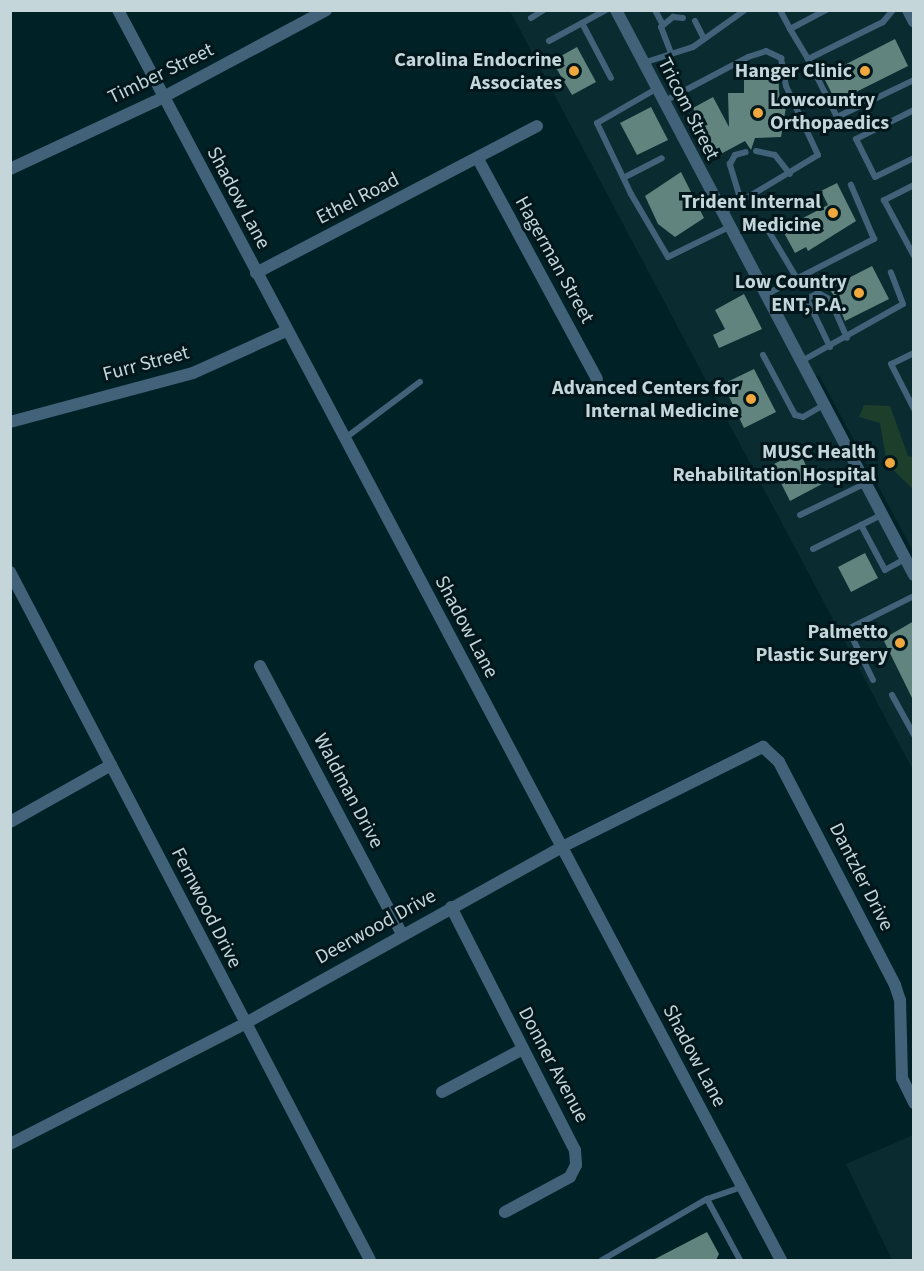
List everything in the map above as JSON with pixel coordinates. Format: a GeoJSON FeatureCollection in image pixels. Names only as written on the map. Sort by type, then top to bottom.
{"type":"FeatureCollection","features":[{"type":"Feature","properties":{"kind":"street","name":"Shadow Lane"},"geometry":{"type":"LineString","coordinates":[[118,10],[286,331],[781,1260]]}},
{"type":"Feature","properties":{"kind":"street","name":"Timber Street"},"geometry":{"type":"LineString","coordinates":[[10,169],[164,97],[326,10]]}},
{"type":"Feature","properties":{"kind":"street","name":"Tricom Street"},"geometry":{"type":"LineString","coordinates":[[616,10],[727,228],[914,575]]}},
{"type":"Feature","properties":{"kind":"street"},"geometry":{"type":"LineString","coordinates":[[908,10],[914,22]]}},
{"type":"Feature","properties":{"kind":"street","name":"Ethel Road"},"geometry":{"type":"LineString","coordinates":[[256,273],[478,159],[537,126]]}},
{"type":"Feature","properties":{"kind":"street","name":"Hagerman Street"},"geometry":{"type":"LineString","coordinates":[[478,159],[597,379]]}},
{"type":"Feature","properties":{"kind":"street","name":"Furr Street"},"geometry":{"type":"LineString","coordinates":[[10,422],[193,373],[286,331]]}},
{"type":"Feature","properties":{"kind":"street","name":"Fernwood Drive"},"geometry":{"type":"LineString","coordinates":[[12,577],[244,1024],[370,1260]]}},
{"type":"Feature","properties":{"kind":"street","name":"Waldman Drive"},"geometry":{"type":"LineString","coordinates":[[260,666],[402,934]]}},
{"type":"Feature","properties":{"kind":"street","name":"Deerwood Drive"},"geometry":{"type":"LineString","coordinates":[[10,1144],[244,1024],[562,847],[763,747]]}},
{"type":"Feature","properties":{"kind":"street","name":"Dantzler Drive"},"geometry":{"type":"LineString","coordinates":[[763,747],[779,762],[895,985],[900,1000],[902,1078],[914,1103]]}},
{"type":"Feature","properties":{"kind":"street"},"geometry":{"type":"LineString","coordinates":[[10,822],[111,765]]}},
{"type":"Feature","properties":{"kind":"street","name":"Donner Avenue"},"geometry":{"type":"LineString","coordinates":[[451,907],[521,1050],[570,1140],[576,1165],[570,1177],[505,1212]]}},
{"type":"Feature","properties":{"kind":"street"},"geometry":{"type":"LineString","coordinates":[[442,1092],[521,1050]]}},
{"type":"Feature","properties":{"kind":"lane"},"geometry":{"type":"LineString","coordinates":[[531,18],[544,10]]}},
{"type":"Feature","properties":{"kind":"lane"},"geometry":{"type":"LineString","coordinates":[[549,41],[606,10]]}},
{"type":"Feature","properties":{"kind":"lane"},"geometry":{"type":"LineString","coordinates":[[656,10],[671,53]]}},
{"type":"Feature","properties":{"kind":"lane"},"geometry":{"type":"LineString","coordinates":[[642,63],[704,39],[745,10]]}},
{"type":"Feature","properties":{"kind":"lane"},"geometry":{"type":"LineString","coordinates":[[780,10],[837,117],[914,80]]}},
{"type":"Feature","properties":{"kind":"lane"},"geometry":{"type":"LineString","coordinates":[[790,28],[826,10]]}},
{"type":"Feature","properties":{"kind":"lane"},"geometry":{"type":"LineString","coordinates":[[808,59],[883,22],[893,10]]}},
{"type":"Feature","properties":{"kind":"lane"},"geometry":{"type":"LineString","coordinates":[[662,23],[673,17],[683,18]]}},
{"type":"Feature","properties":{"kind":"lane"},"geometry":{"type":"LineString","coordinates":[[582,23],[611,78]]}},
{"type":"Feature","properties":{"kind":"lane"},"geometry":{"type":"LineString","coordinates":[[696,23],[704,39]]}},
{"type":"Feature","properties":{"kind":"lane"},"geometry":{"type":"LineString","coordinates":[[663,102],[748,57],[776,52],[818,155],[790,174],[720,214]]}},
{"type":"Feature","properties":{"kind":"lane"},"geometry":{"type":"LineString","coordinates":[[656,89],[597,123],[627,176],[631,194],[668,257],[727,228]]}},
{"type":"Feature","properties":{"kind":"lane"},"geometry":{"type":"LineString","coordinates":[[914,110],[856,139],[875,177],[914,158]]}},
{"type":"Feature","properties":{"kind":"lane"},"geometry":{"type":"LineString","coordinates":[[756,151],[775,155],[790,174]]}},
{"type":"Feature","properties":{"kind":"lane"},"geometry":{"type":"LineString","coordinates":[[741,201],[730,164],[735,155],[746,152]]}},
{"type":"Feature","properties":{"kind":"lane"},"geometry":{"type":"LineString","coordinates":[[627,176],[663,158]]}},
{"type":"Feature","properties":{"kind":"lane"},"geometry":{"type":"LineString","coordinates":[[765,295],[796,277],[874,239],[851,185]]}},
{"type":"Feature","properties":{"kind":"lane"},"geometry":{"type":"LineString","coordinates":[[914,185],[884,200],[914,256]]}},
{"type":"Feature","properties":{"kind":"lane"},"geometry":{"type":"LineString","coordinates":[[768,230],[796,277]]}},
{"type":"Feature","properties":{"kind":"lane"},"geometry":{"type":"LineString","coordinates":[[799,363],[847,338],[903,304],[891,272]]}},
{"type":"Feature","properties":{"kind":"lane"},"geometry":{"type":"LineString","coordinates":[[830,347],[807,298],[818,293],[831,300]]}},
{"type":"Feature","properties":{"kind":"lane"},"geometry":{"type":"LineString","coordinates":[[836,313],[847,338]]}},
{"type":"Feature","properties":{"kind":"lane"},"geometry":{"type":"LineString","coordinates":[[914,352],[891,363],[914,409]]}},
{"type":"Feature","properties":{"kind":"lane"},"geometry":{"type":"LineString","coordinates":[[763,355],[795,415],[802,417],[822,406]]}},
{"type":"Feature","properties":{"kind":"lane"},"geometry":{"type":"LineString","coordinates":[[344,439],[420,382]]}},
{"type":"Feature","properties":{"kind":"lane"},"geometry":{"type":"LineString","coordinates":[[800,515],[864,484]]}},
{"type":"Feature","properties":{"kind":"lane"},"geometry":{"type":"LineString","coordinates":[[813,549],[881,515]]}},
{"type":"Feature","properties":{"kind":"lane"},"geometry":{"type":"LineString","coordinates":[[861,525],[885,570],[905,560]]}},
{"type":"Feature","properties":{"kind":"lane"},"geometry":{"type":"LineString","coordinates":[[873,680],[848,629],[914,596]]}},
{"type":"Feature","properties":{"kind":"lane"},"geometry":{"type":"LineString","coordinates":[[892,695],[914,735]]}},
{"type":"Feature","properties":{"kind":"lane"},"geometry":{"type":"LineString","coordinates":[[602,1260],[707,1199],[742,1187]]}},
{"type":"Feature","properties":{"kind":"lane"},"geometry":{"type":"LineString","coordinates":[[707,1199],[740,1260]]}},
{"type":"Feature","properties":{"kind":"shaded area"},"geometry":{"type":"Polygon","coordinates":[[[510,11],[913,11],[913,551],[819,375],[809,380],[913,575],[913,770],[510,11]]]}},
{"type":"Feature","properties":{"kind":"shaded area"},"geometry":{"type":"Polygon","coordinates":[[[864,405],[890,406],[908,456],[913,457],[913,489],[887,464],[880,423],[859,417],[864,405]]]}},
{"type":"Feature","properties":{"kind":"shaded area"},"geometry":{"type":"Polygon","coordinates":[[[913,1135],[913,1260],[892,1260],[846,1164],[913,1135]]]}},
{"type":"Feature","properties":{"kind":"building","name":"Hanger Clinic"},"geometry":{"type":"Polygon","coordinates":[[[895,39],[908,66],[836,102],[823,76],[895,39]]]}},
{"type":"Feature","properties":{"kind":"building","name":"Carolina Endocrine Associates"},"geometry":{"type":"Polygon","coordinates":[[[577,47],[596,82],[572,95],[552,61],[577,47]]]}},
{"type":"Feature","properties":{"kind":"building","name":"Lowcountry Orthopaedics"},"geometry":{"type":"Polygon","coordinates":[[[778,71],[780,107],[786,107],[781,137],[755,138],[751,150],[745,141],[717,156],[693,108],[713,97],[729,127],[728,93],[744,93],[744,78],[749,78],[749,72],[778,71]]]}},
{"type":"Feature","properties":{"kind":"building"},"geometry":{"type":"Polygon","coordinates":[[[651,107],[668,140],[637,155],[620,123],[651,107]]]}},
{"type":"Feature","properties":{"kind":"building"},"geometry":{"type":"Polygon","coordinates":[[[681,172],[704,218],[675,237],[658,224],[645,196],[681,172]]]}},
{"type":"Feature","properties":{"kind":"building","name":"Trident Internal Medicine"},"geometry":{"type":"Polygon","coordinates":[[[837,183],[856,221],[808,251],[806,247],[795,253],[782,229],[828,205],[821,191],[837,183]]]}},
{"type":"Feature","properties":{"kind":"building","name":"Low Country ENT, P.A."},"geometry":{"type":"Polygon","coordinates":[[[872,266],[889,299],[845,321],[840,309],[830,305],[836,299],[829,288],[872,266]]]}},
{"type":"Feature","properties":{"kind":"building"},"geometry":{"type":"Polygon","coordinates":[[[744,294],[762,329],[719,348],[713,335],[725,329],[715,310],[744,294]]]}},
{"type":"Feature","properties":{"kind":"building","name":"Advanced Centers for Internal Medicine"},"geometry":{"type":"Polygon","coordinates":[[[754,369],[776,412],[744,428],[723,384],[754,369]]]}},
{"type":"Feature","properties":{"kind":"building"},"geometry":{"type":"Polygon","coordinates":[[[799,451],[814,482],[822,484],[790,501],[772,465],[799,451]]]}},
{"type":"Feature","properties":{"kind":"building"},"geometry":{"type":"Polygon","coordinates":[[[865,553],[878,578],[851,592],[838,567],[865,553]]]}},
{"type":"Feature","properties":{"kind":"building","name":"Palmetto Plastic Surgery"},"geometry":{"type":"Polygon","coordinates":[[[914,621],[914,702],[883,639],[914,621]]]}},
{"type":"Feature","properties":{"kind":"building"},"geometry":{"type":"Polygon","coordinates":[[[707,1232],[719,1254],[716,1260],[653,1260],[707,1232]]]}},
{"type":"Feature","properties":{"kind":"place","name":"Carolina Endocrine Associates"},"geometry":{"type":"Point","coordinates":[574,71]}},
{"type":"Feature","properties":{"kind":"place","name":"Hanger Clinic"},"geometry":{"type":"Point","coordinates":[865,71]}},
{"type":"Feature","properties":{"kind":"place","name":"Lowcountry Orthopaedics"},"geometry":{"type":"Point","coordinates":[758,113]}},
{"type":"Feature","properties":{"kind":"place","name":"Trident Internal Medicine"},"geometry":{"type":"Point","coordinates":[833,213]}},
{"type":"Feature","properties":{"kind":"place","name":"Low Country ENT, P.A."},"geometry":{"type":"Point","coordinates":[859,293]}},
{"type":"Feature","properties":{"kind":"place","name":"Advanced Centers for Internal Medicine"},"geometry":{"type":"Point","coordinates":[751,399]}},
{"type":"Feature","properties":{"kind":"place","name":"MUSC Health Rehabilitation Hospital"},"geometry":{"type":"Point","coordinates":[890,463]}},
{"type":"Feature","properties":{"kind":"place","name":"Palmetto Plastic Surgery"},"geometry":{"type":"Point","coordinates":[900,643]}}]}
